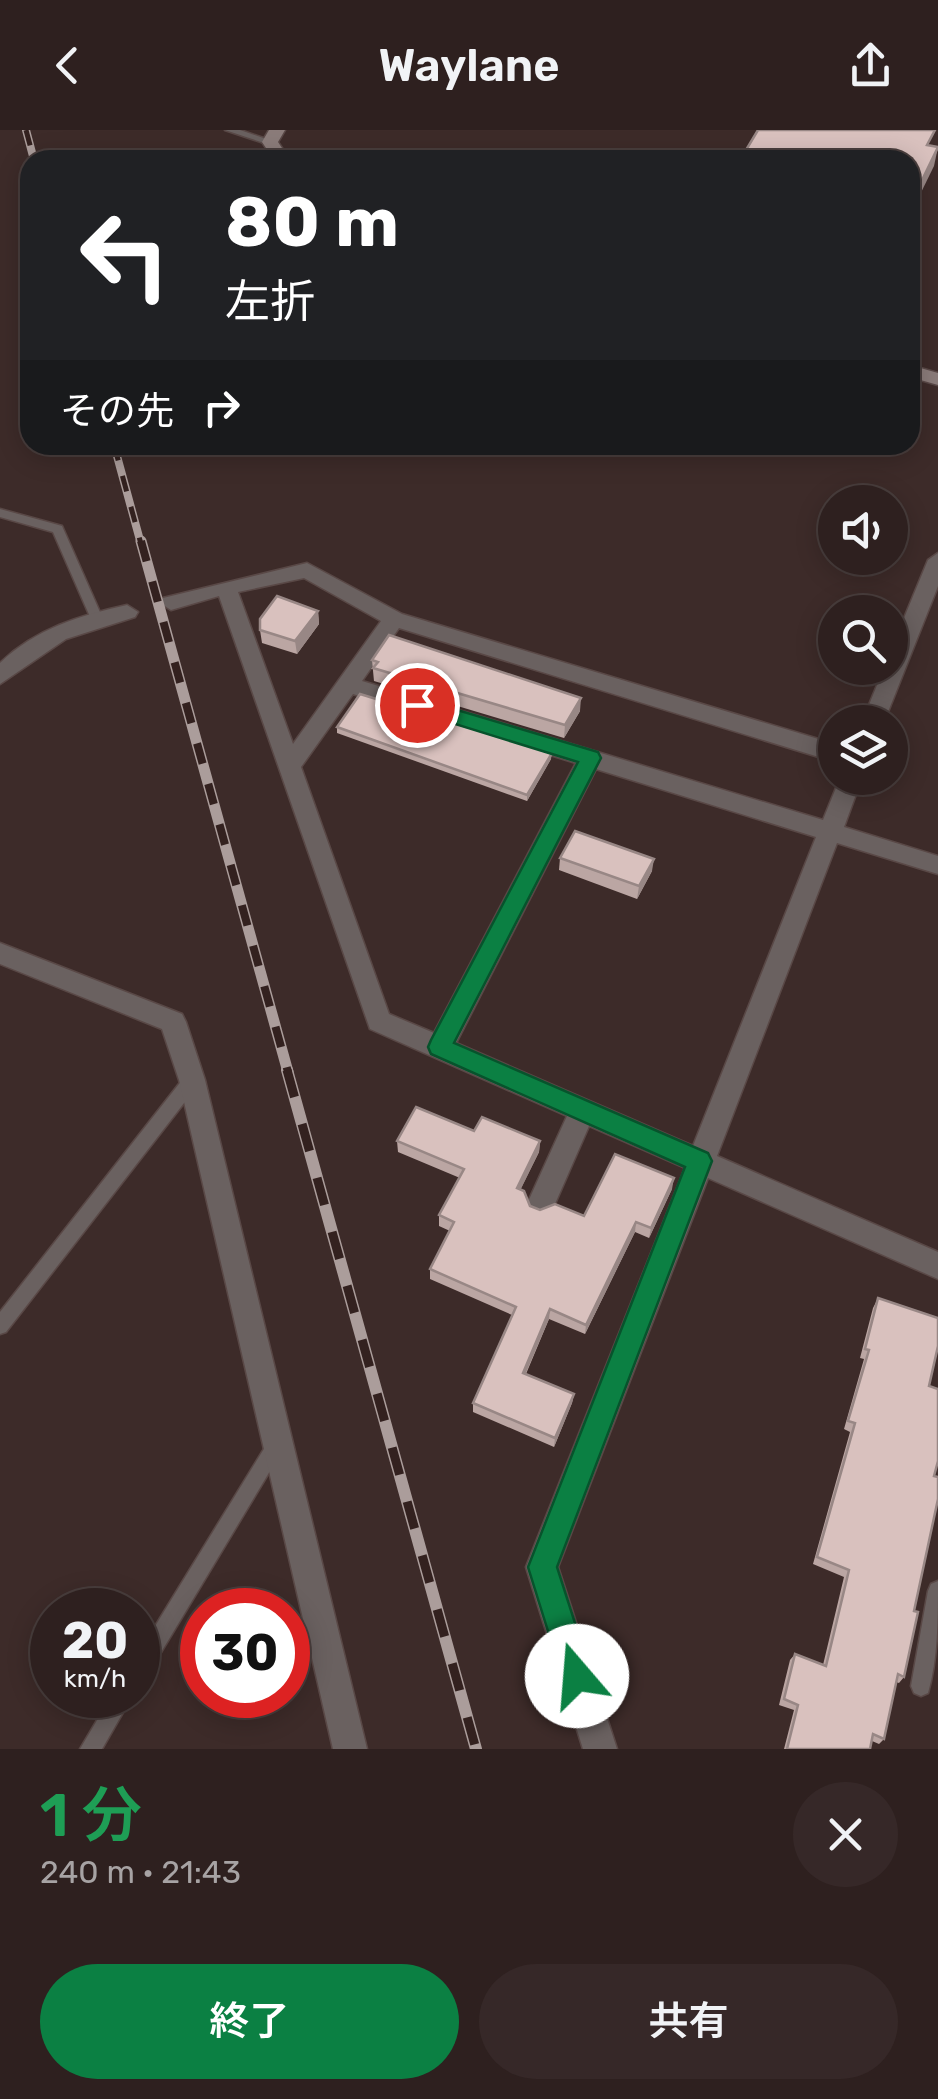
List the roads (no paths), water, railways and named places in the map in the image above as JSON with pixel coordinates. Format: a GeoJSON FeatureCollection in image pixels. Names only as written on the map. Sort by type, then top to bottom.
{"type":"FeatureCollection","features":[{"type":"Feature","properties":{"kind":"street"},"geometry":{"type":"LineString","coordinates":[[880,705],[938,560]]}},
{"type":"Feature","properties":{"kind":"street"},"geometry":{"type":"LineString","coordinates":[[171,603],[307,570],[394,619],[818,748]]}},
{"type":"Feature","properties":{"kind":"street"},"geometry":{"type":"LineString","coordinates":[[226,588],[379,1021],[938,1266]]}},
{"type":"Feature","properties":{"kind":"street"},"geometry":{"type":"LineString","coordinates":[[0,676],[18,657],[65,628],[127,612]]}},
{"type":"Feature","properties":{"kind":"street"},"geometry":{"type":"LineString","coordinates":[[290,766],[394,619]]}},
{"type":"Feature","properties":{"kind":"street"},"geometry":{"type":"LineString","coordinates":[[347,684],[938,866]]}},
{"type":"Feature","properties":{"kind":"street"},"geometry":{"type":"LineString","coordinates":[[440,1047],[590,758]]}},
{"type":"Feature","properties":{"kind":"street"},"geometry":{"type":"LineString","coordinates":[[600,1749],[542,1567],[845,795]]}},
{"type":"Feature","properties":{"kind":"street"},"geometry":{"type":"LineString","coordinates":[[0,953],[173,1022],[192,1080],[350,1749]]}},
{"type":"Feature","properties":{"kind":"street"},"geometry":{"type":"LineString","coordinates":[[541,1204],[583,1110]]}},
{"type":"Feature","properties":{"kind":"lane"},"geometry":{"type":"LineString","coordinates":[[230,130],[273,136]]}},
{"type":"Feature","properties":{"kind":"lane"},"geometry":{"type":"LineString","coordinates":[[0,513],[58,529],[96,618]]}},
{"type":"Feature","properties":{"kind":"lane"},"geometry":{"type":"LineString","coordinates":[[0,1326],[192,1080]]}},
{"type":"Feature","properties":{"kind":"lane"},"geometry":{"type":"LineString","coordinates":[[160,1636],[276,1446]]}},
{"type":"Feature","properties":{"kind":"lane"},"geometry":{"type":"LineString","coordinates":[[921,1686],[938,1591]]}},
{"type":"Feature","properties":{"kind":"lane"},"geometry":{"type":"LineString","coordinates":[[90,1749],[109,1718]]}},
{"type":"Feature","properties":{"kind":"railway"},"geometry":{"type":"LineString","coordinates":[[26,130],[31,150]]}},
{"type":"Feature","properties":{"kind":"railway"},"geometry":{"type":"LineString","coordinates":[[117,455],[141,544]]}},
{"type":"Feature","properties":{"kind":"railway"},"geometry":{"type":"LineString","coordinates":[[141,541],[288,1072]]}},
{"type":"Feature","properties":{"kind":"railway"},"geometry":{"type":"LineString","coordinates":[[287,1070],[476,1749]]}}]}
